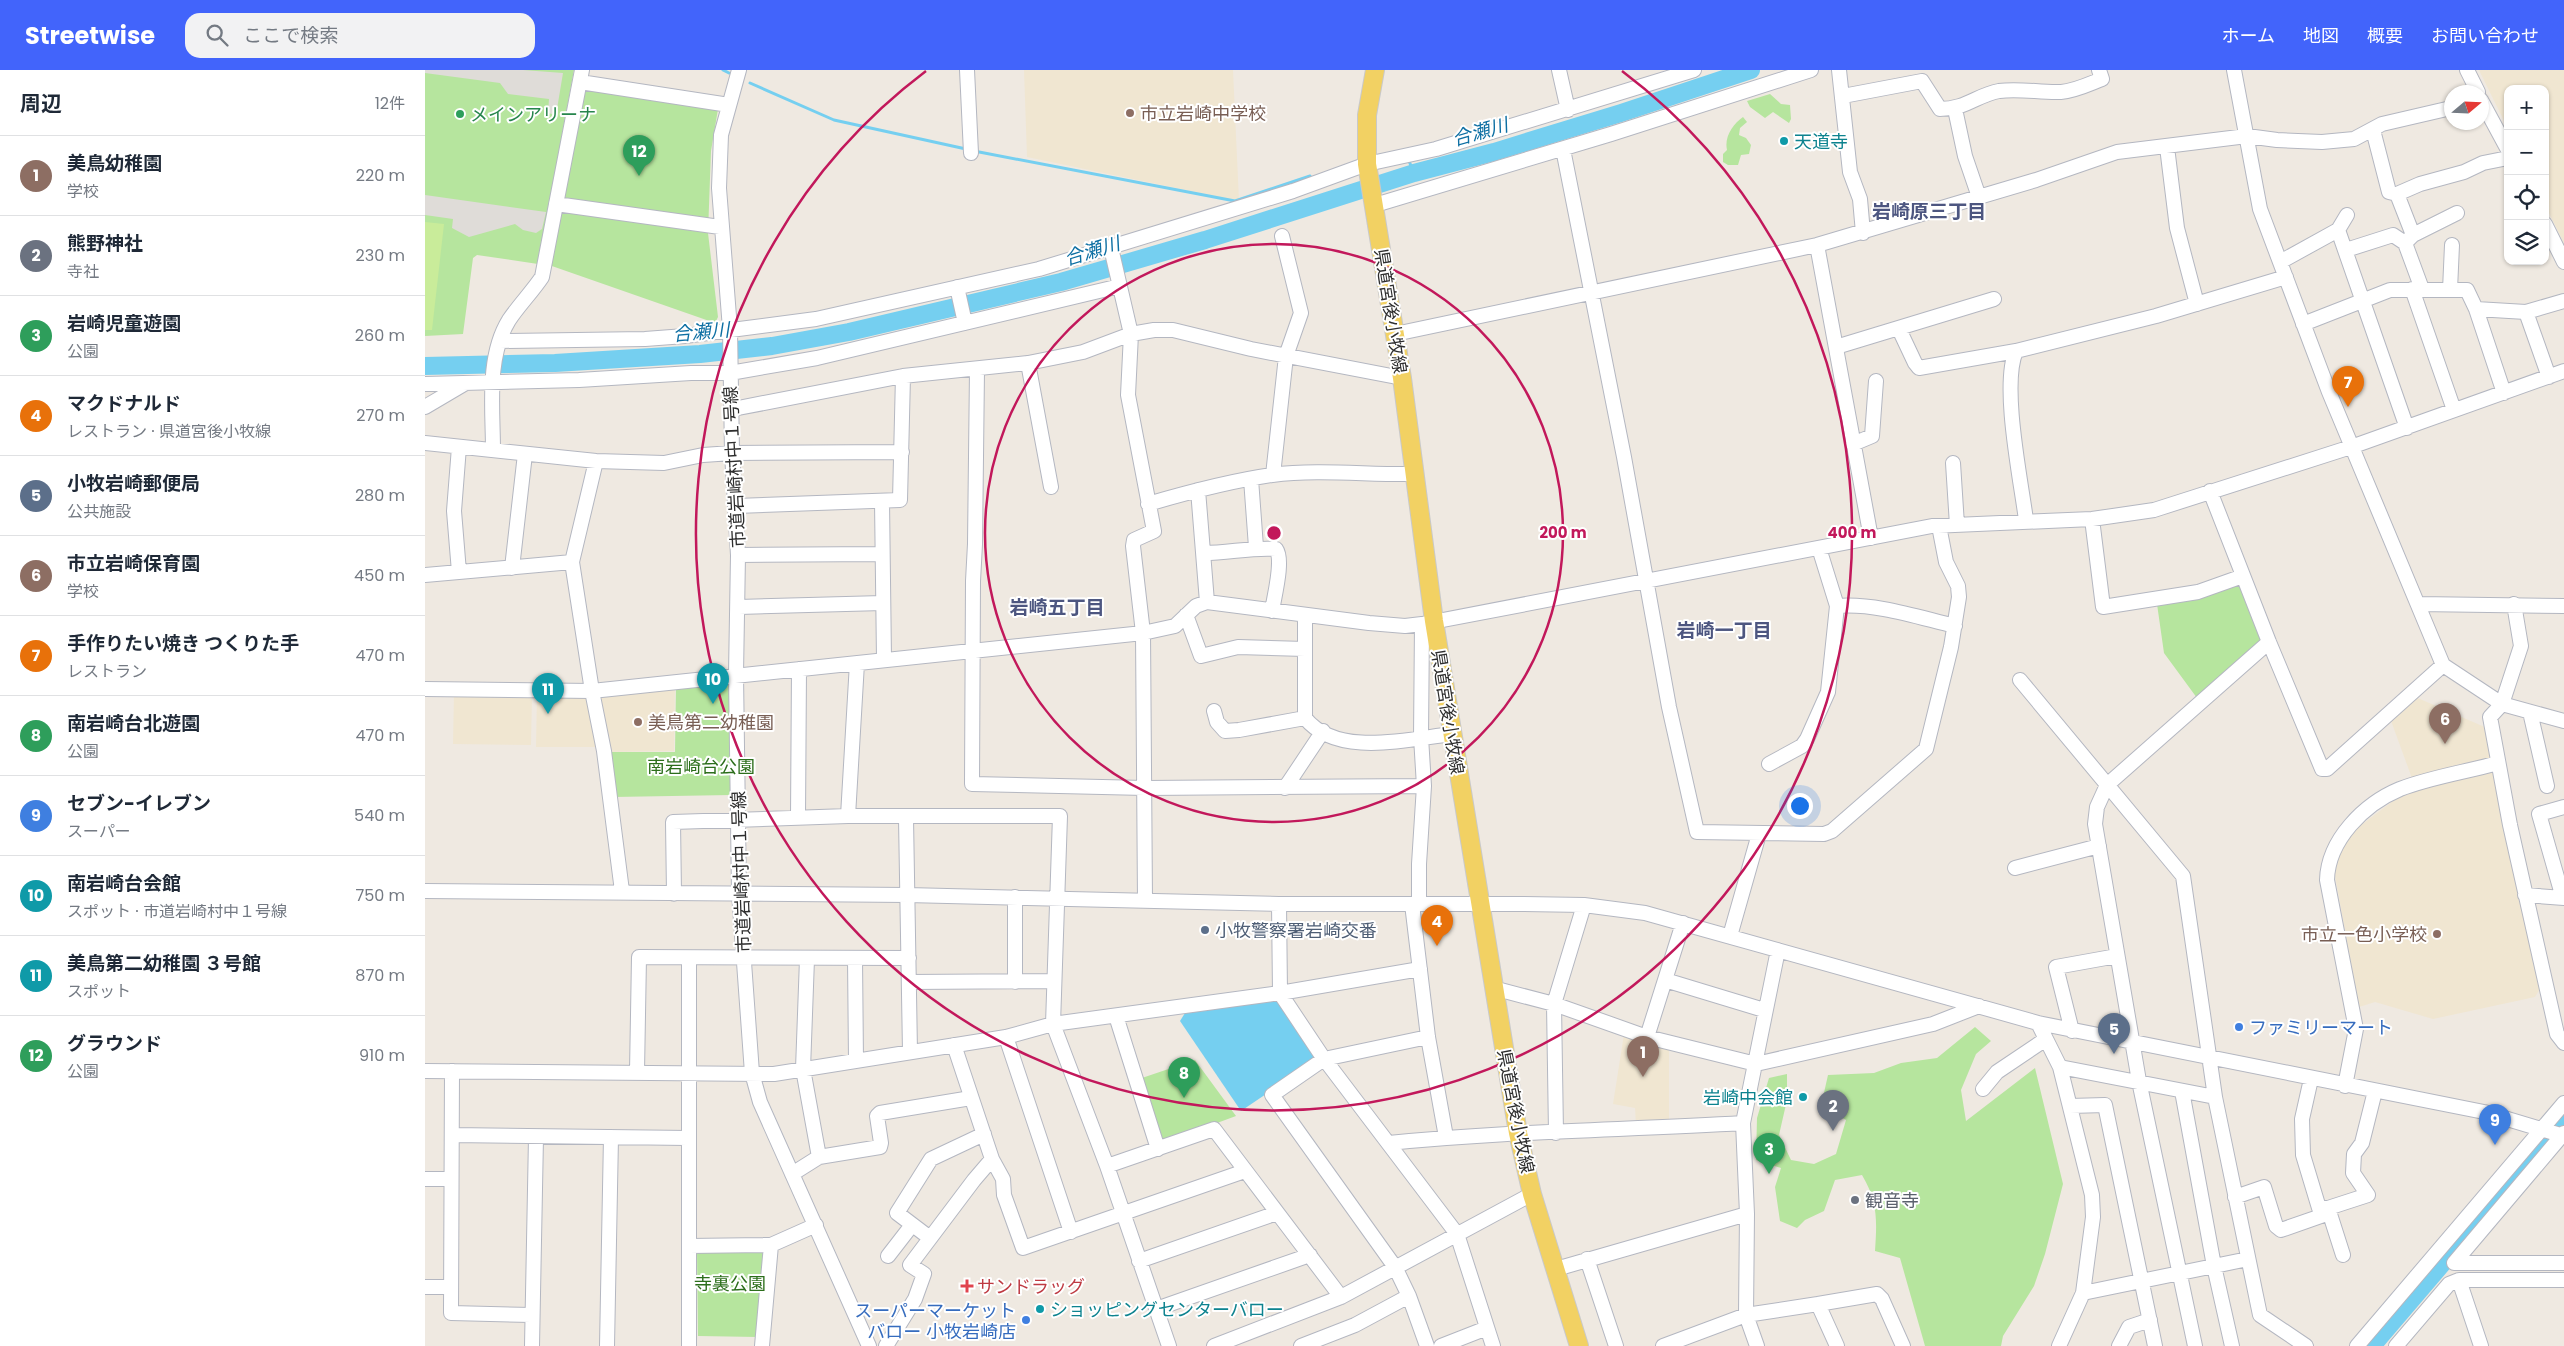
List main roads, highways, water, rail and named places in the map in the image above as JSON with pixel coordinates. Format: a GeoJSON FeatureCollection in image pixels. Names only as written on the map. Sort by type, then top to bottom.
{"type":"FeatureCollection","features":[{"type":"Feature","properties":{"kind":"main road","name":"県道宮後小牧線"},"geometry":{"type":"LineString","coordinates":[[1375,70],[1367,115],[1368,167],[1402,378],[1415,474],[1428,623],[1452,734],[1518,1133],[1532,1194],[1579,1346]]}},
{"type":"Feature","properties":{"kind":"water"},"geometry":{"type":"Polygon","coordinates":[[[1280,993],[1322,1056],[1241,1111],[1180,1021],[1185,1013],[1280,993]]]}},
{"type":"Feature","properties":{"kind":"waterway"},"geometry":{"type":"LineString","coordinates":[[723,70],[729,73]]}},
{"type":"Feature","properties":{"kind":"waterway","name":"合瀬川"},"geometry":{"type":"LineString","coordinates":[[425,366],[555,363],[700,354],[772,346],[849,332],[1061,282],[1205,240],[1414,173],[1494,152],[1621,113],[1751,70]]}},
{"type":"Feature","properties":{"kind":"waterway"},"geometry":{"type":"LineString","coordinates":[[750,83],[834,120],[966,149]]}},
{"type":"Feature","properties":{"kind":"waterway"},"geometry":{"type":"LineString","coordinates":[[974,151],[1235,201],[1310,176]]}},
{"type":"Feature","properties":{"kind":"waterway"},"geometry":{"type":"LineString","coordinates":[[1409,161],[1414,173]]}},
{"type":"Feature","properties":{"kind":"waterway"},"geometry":{"type":"LineString","coordinates":[[2372,1346],[2564,1121]]}},
{"type":"Feature","properties":{"kind":"waterway"},"geometry":{"type":"LineString","coordinates":[[2438,1268],[2453,1267]]}},
{"type":"Feature","properties":{"kind":"place","name":"市立岩崎中学校"},"geometry":{"type":"Point","coordinates":[1130,113]}},
{"type":"Feature","properties":{"kind":"place","name":"メインアリーナ"},"geometry":{"type":"Point","coordinates":[460,114]}},
{"type":"Feature","properties":{"kind":"place","name":"天道寺"},"geometry":{"type":"Point","coordinates":[1784,141]}},
{"type":"Feature","properties":{"kind":"place","name":"グラウンド"},"geometry":{"type":"Point","coordinates":[639,176]}},
{"type":"Feature","properties":{"kind":"place","name":"手作りたい焼き つくりた手"},"geometry":{"type":"Point","coordinates":[2348,407]}},
{"type":"Feature","properties":{"kind":"place","name":"南岩崎台会館"},"geometry":{"type":"Point","coordinates":[713,704]}},
{"type":"Feature","properties":{"kind":"place","name":"美鳥第二幼稚園 ３号館"},"geometry":{"type":"Point","coordinates":[548,714]}},
{"type":"Feature","properties":{"kind":"place","name":"美鳥第二幼稚園"},"geometry":{"type":"Point","coordinates":[638,722]}},
{"type":"Feature","properties":{"kind":"place","name":"市立岩崎保育園"},"geometry":{"type":"Point","coordinates":[2445,744]}},
{"type":"Feature","properties":{"kind":"place","name":"小牧警察署岩崎交番"},"geometry":{"type":"Point","coordinates":[1205,930]}},
{"type":"Feature","properties":{"kind":"place","name":"市立一色小学校"},"geometry":{"type":"Point","coordinates":[2437,934]}},
{"type":"Feature","properties":{"kind":"place","name":"マクドナルド"},"geometry":{"type":"Point","coordinates":[1437,946]}},
{"type":"Feature","properties":{"kind":"place","name":"ファミリーマート"},"geometry":{"type":"Point","coordinates":[2239,1027]}},
{"type":"Feature","properties":{"kind":"place","name":"小牧岩崎郵便局"},"geometry":{"type":"Point","coordinates":[2114,1054]}},
{"type":"Feature","properties":{"kind":"place","name":"美鳥幼稚園"},"geometry":{"type":"Point","coordinates":[1643,1077]}},
{"type":"Feature","properties":{"kind":"place","name":"岩崎中会館"},"geometry":{"type":"Point","coordinates":[1803,1097]}},
{"type":"Feature","properties":{"kind":"place","name":"南岩崎台北遊園"},"geometry":{"type":"Point","coordinates":[1184,1098]}},
{"type":"Feature","properties":{"kind":"place","name":"熊野神社"},"geometry":{"type":"Point","coordinates":[1833,1131]}},
{"type":"Feature","properties":{"kind":"place","name":"セブン-イレブン"},"geometry":{"type":"Point","coordinates":[2495,1145]}},
{"type":"Feature","properties":{"kind":"place","name":"岩崎児童遊園"},"geometry":{"type":"Point","coordinates":[1769,1174]}},
{"type":"Feature","properties":{"kind":"place","name":"観音寺"},"geometry":{"type":"Point","coordinates":[1855,1200]}},
{"type":"Feature","properties":{"kind":"place","name":"サンドラッグ"},"geometry":{"type":"Point","coordinates":[967,1286]}},
{"type":"Feature","properties":{"kind":"place","name":"ショッピングセンターバロー"},"geometry":{"type":"Point","coordinates":[1040,1309]}},
{"type":"Feature","properties":{"kind":"place","name":"スーパーマーケット バロー 小牧岩崎店"},"geometry":{"type":"Point","coordinates":[1026,1320]}},
{"type":"Feature","properties":{"kind":"district","name":"岩崎原三丁目"},"geometry":{"type":"Point","coordinates":[1929,211]}},
{"type":"Feature","properties":{"kind":"district","name":"岩崎五丁目"},"geometry":{"type":"Point","coordinates":[1057,607]}},
{"type":"Feature","properties":{"kind":"district","name":"岩崎一丁目"},"geometry":{"type":"Point","coordinates":[1724,630]}},
{"type":"Feature","properties":{"kind":"park label","name":"南岩崎台公園"},"geometry":{"type":"Point","coordinates":[701,766]}},
{"type":"Feature","properties":{"kind":"park label","name":"寺裏公園"},"geometry":{"type":"Point","coordinates":[730,1283]}}]}
